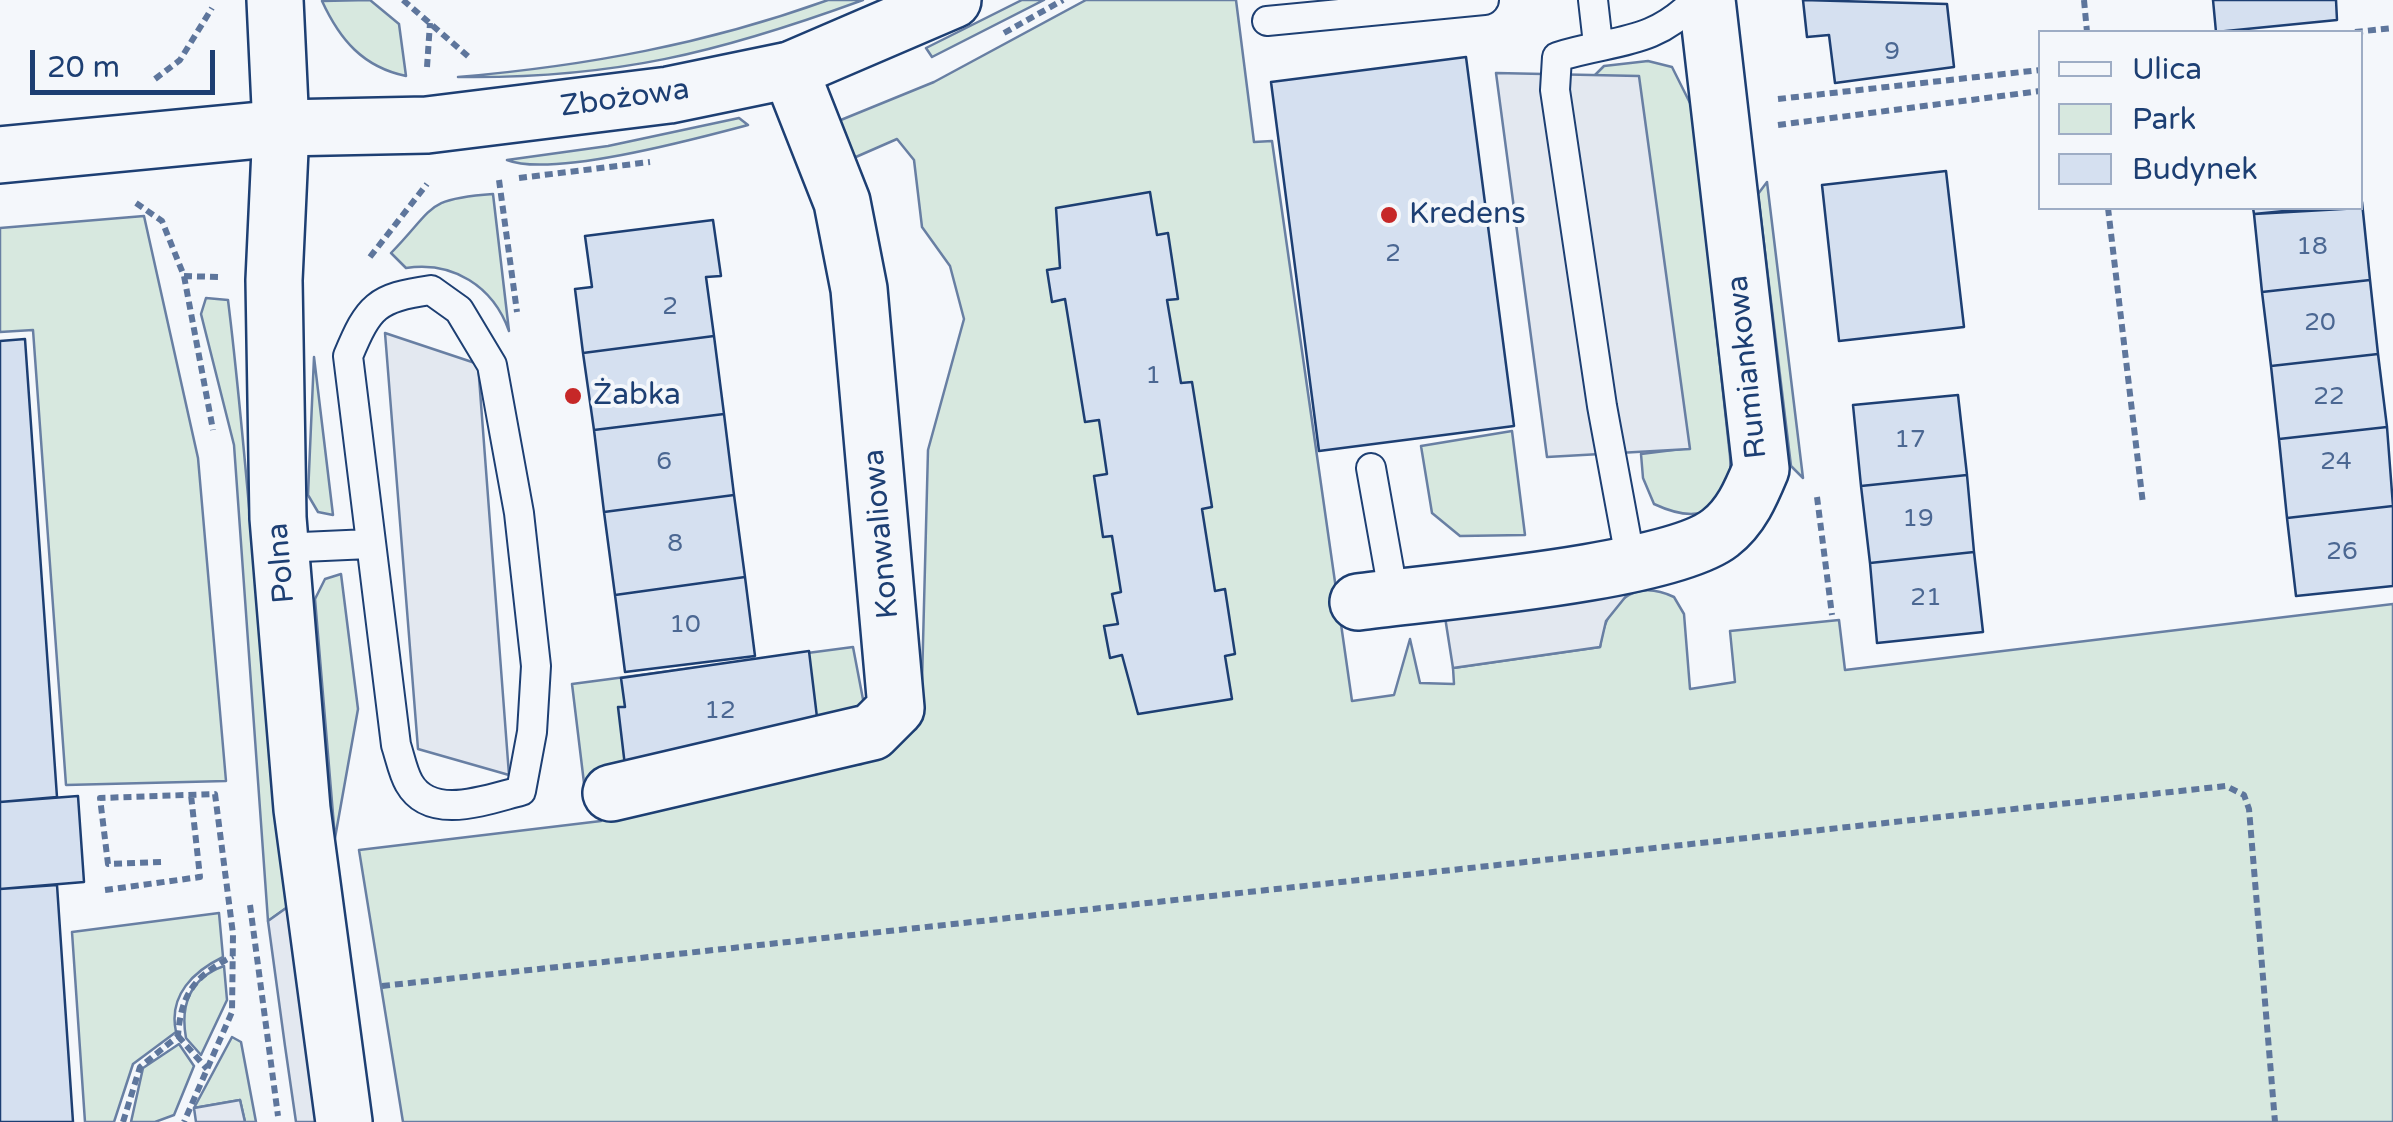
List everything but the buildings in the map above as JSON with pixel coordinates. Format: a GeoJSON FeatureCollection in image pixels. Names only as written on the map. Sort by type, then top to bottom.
{"type":"FeatureCollection","features":[{"type":"Feature","properties":{"kind":"street","name":"Polna"},"geometry":{"type":"LineString","coordinates":[[275,0],[281,128],[274,280],[280,548],[302,809],[344,1122]]}},
{"type":"Feature","properties":{"kind":"street","name":"Zbożowa"},"geometry":{"type":"LineString","coordinates":[[0,155],[281,128],[427,124],[669,95],[790,70],[953,0]]}},
{"type":"Feature","properties":{"kind":"street","name":"Rumiankowa"},"geometry":{"type":"LineString","coordinates":[[1376,600],[1631,564],[1688,551],[1720,533],[1746,505],[1761,470],[1742,116],[1707,0]]}},
{"type":"Feature","properties":{"kind":"street","name":"Konwaliowa"},"geometry":{"type":"LineString","coordinates":[[610,793],[872,732],[896,708],[859,289],[842,202],[790,70]]}},
{"type":"Feature","properties":{"kind":"lane"},"geometry":{"type":"LineString","coordinates":[[1266,21],[1484,0]]}},
{"type":"Feature","properties":{"kind":"lane"},"geometry":{"type":"LineString","coordinates":[[1593,0],[1598,44]]}},
{"type":"Feature","properties":{"kind":"lane"},"geometry":{"type":"LineString","coordinates":[[1631,564],[1602,406],[1556,90],[1557,57],[1598,44],[1649,37],[1677,20],[1696,0]]}},
{"type":"Feature","properties":{"kind":"lane"},"geometry":{"type":"LineString","coordinates":[[432,290],[459,310],[492,365],[516,494],[536,666],[532,732],[521,791],[468,804],[435,805],[410,786],[396,745],[385,632],[369,544],[364,458],[348,356],[366,313],[393,296],[432,290]]}},
{"type":"Feature","properties":{"kind":"lane"},"geometry":{"type":"LineString","coordinates":[[1371,468],[1376,600]]}},
{"type":"Feature","properties":{"kind":"lane"},"geometry":{"type":"LineString","coordinates":[[280,548],[369,544]]}},
{"type":"Feature","properties":{"kind":"path"},"geometry":{"type":"LineString","coordinates":[[136,82],[155,79],[180,60],[212,11],[212,0]]}},
{"type":"Feature","properties":{"kind":"path"},"geometry":{"type":"LineString","coordinates":[[403,0],[472,60],[488,60]]}},
{"type":"Feature","properties":{"kind":"path"},"geometry":{"type":"LineString","coordinates":[[2084,0],[2087,30]]}},
{"type":"Feature","properties":{"kind":"path"},"geometry":{"type":"LineString","coordinates":[[362,267],[428,183],[430,23]]}},
{"type":"Feature","properties":{"kind":"path"},"geometry":{"type":"LineString","coordinates":[[2363,31],[2393,28]]}},
{"type":"Feature","properties":{"kind":"path"},"geometry":{"type":"LineString","coordinates":[[1742,116],[2038,70]]}},
{"type":"Feature","properties":{"kind":"path"},"geometry":{"type":"LineString","coordinates":[[1742,116],[2038,92]]}},
{"type":"Feature","properties":{"kind":"path"},"geometry":{"type":"LineString","coordinates":[[118,204],[137,203],[162,221],[184,276],[213,432]]}},
{"type":"Feature","properties":{"kind":"path"},"geometry":{"type":"LineString","coordinates":[[2108,210],[2144,504]]}},
{"type":"Feature","properties":{"kind":"path"},"geometry":{"type":"LineString","coordinates":[[184,276],[274,280]]}},
{"type":"Feature","properties":{"kind":"path"},"geometry":{"type":"LineString","coordinates":[[326,991],[2226,786],[2244,795],[2249,808],[2275,1122]]}},
{"type":"Feature","properties":{"kind":"path"},"geometry":{"type":"LineString","coordinates":[[161,862],[108,864],[100,798],[215,794],[232,956],[232,1012],[184,1122]]}},
{"type":"Feature","properties":{"kind":"path"},"geometry":{"type":"LineString","coordinates":[[105,890],[200,877],[191,795]]}},
{"type":"Feature","properties":{"kind":"path"},"geometry":{"type":"LineString","coordinates":[[249,888],[253,948],[280,1122]]}},
{"type":"Feature","properties":{"kind":"path"},"geometry":{"type":"LineString","coordinates":[[207,1069],[178,1036],[180,1008],[190,985],[202,972],[232,956]]}},
{"type":"Feature","properties":{"kind":"path"},"geometry":{"type":"LineString","coordinates":[[123,1122],[140,1067],[178,1036]]}},
{"type":"Feature","properties":{"kind":"green space"},"geometry":{"type":"Polygon","coordinates":[[[370,0],[399,24],[406,76],[365,59],[345,39],[322,1],[370,0]]]}},
{"type":"Feature","properties":{"kind":"green space"},"geometry":{"type":"Polygon","coordinates":[[[828,0],[863,0],[760,35],[664,59],[566,73],[458,77],[553,67],[645,51],[737,29],[828,0]]]}},
{"type":"Feature","properties":{"kind":"green space"},"geometry":{"type":"Polygon","coordinates":[[[1022,0],[1044,0],[932,57],[926,48],[1022,0]]]}},
{"type":"Feature","properties":{"kind":"green space"},"geometry":{"type":"Polygon","coordinates":[[[1086,0],[1236,0],[1254,142],[1272,141],[1352,701],[1394,695],[1410,639],[1420,683],[1454,684],[1453,668],[1600,647],[1615,607],[1633,593],[1645,590],[1674,597],[1684,614],[1690,689],[1735,682],[1730,631],[1839,620],[1845,670],[2393,604],[2393,1122],[403,1122],[359,850],[601,821],[610,810],[781,775],[862,764],[916,729],[922,682],[928,450],[964,319],[950,266],[922,227],[914,160],[897,139],[849,160],[831,124],[934,82],[1086,0]]]}},
{"type":"Feature","properties":{"kind":"green space"},"geometry":{"type":"Polygon","coordinates":[[[1648,61],[1672,67],[1692,107],[1730,456],[1726,490],[1711,509],[1700,513],[1686,514],[1654,504],[1643,478],[1641,454],[1689,448],[1589,81],[1604,66],[1648,61]]]}},
{"type":"Feature","properties":{"kind":"green space"},"geometry":{"type":"Polygon","coordinates":[[[739,118],[748,125],[626,154],[557,164],[507,160],[608,146],[739,118]]]}},
{"type":"Feature","properties":{"kind":"green space"},"geometry":{"type":"Polygon","coordinates":[[[1767,182],[1803,478],[1791,466],[1758,194],[1767,182]]]}},
{"type":"Feature","properties":{"kind":"green space"},"geometry":{"type":"Polygon","coordinates":[[[493,194],[509,331],[493,301],[469,280],[440,269],[406,268],[391,253],[433,208],[454,199],[493,194]]]}},
{"type":"Feature","properties":{"kind":"green space"},"geometry":{"type":"Polygon","coordinates":[[[144,216],[198,458],[226,781],[66,785],[33,330],[0,332],[0,228],[144,216]]]}},
{"type":"Feature","properties":{"kind":"green space"},"geometry":{"type":"Polygon","coordinates":[[[206,298],[228,300],[237,376],[271,755],[289,906],[268,921],[234,445],[201,314],[206,298]]]}},
{"type":"Feature","properties":{"kind":"green space"},"geometry":{"type":"Polygon","coordinates":[[[314,357],[333,515],[318,512],[308,495],[314,357]]]}},
{"type":"Feature","properties":{"kind":"green space"},"geometry":{"type":"Polygon","coordinates":[[[1512,431],[1525,535],[1460,536],[1432,513],[1421,446],[1512,431]]]}},
{"type":"Feature","properties":{"kind":"green space"},"geometry":{"type":"Polygon","coordinates":[[[341,574],[358,709],[335,838],[315,599],[325,579],[341,574]]]}},
{"type":"Feature","properties":{"kind":"green space"},"geometry":{"type":"Polygon","coordinates":[[[853,647],[866,715],[633,763],[584,783],[572,684],[853,647]]]}},
{"type":"Feature","properties":{"kind":"green space"},"geometry":{"type":"Polygon","coordinates":[[[219,913],[223,957],[202,969],[186,986],[176,1007],[176,1032],[133,1064],[114,1122],[85,1122],[72,932],[219,913]]]}},
{"type":"Feature","properties":{"kind":"green space"},"geometry":{"type":"Polygon","coordinates":[[[224,966],[227,1000],[201,1055],[186,1038],[186,1004],[195,985],[224,966]]]}},
{"type":"Feature","properties":{"kind":"green space"},"geometry":{"type":"Polygon","coordinates":[[[232,1037],[241,1042],[256,1122],[245,1122],[240,1100],[194,1108],[232,1037]]]}},
{"type":"Feature","properties":{"kind":"green space"},"geometry":{"type":"Polygon","coordinates":[[[179,1044],[194,1066],[174,1115],[155,1122],[131,1122],[143,1068],[179,1044]]]}},
{"type":"Feature","properties":{"kind":"shaded area"},"geometry":{"type":"Polygon","coordinates":[[[1496,73],[1639,76],[1690,449],[1547,457],[1496,73]]]}},
{"type":"Feature","properties":{"kind":"shaded area"},"geometry":{"type":"Polygon","coordinates":[[[385,333],[478,364],[509,775],[418,749],[385,333]]]}},
{"type":"Feature","properties":{"kind":"shaded area"},"geometry":{"type":"Polygon","coordinates":[[[1631,590],[1606,621],[1600,647],[1453,668],[1445,617],[1631,590]]]}},
{"type":"Feature","properties":{"kind":"shaded area"},"geometry":{"type":"Polygon","coordinates":[[[289,906],[320,1122],[296,1122],[285,1046],[268,921],[289,906]]]}},
{"type":"Feature","properties":{"kind":"shaded area"},"geometry":{"type":"Polygon","coordinates":[[[240,1100],[245,1122],[196,1122],[194,1108],[240,1100]]]}},
{"type":"Feature","properties":{"kind":"place","name":"Kredens"},"geometry":{"type":"Point","coordinates":[1389,215]}},
{"type":"Feature","properties":{"kind":"place","name":"Żabka"},"geometry":{"type":"Point","coordinates":[573,396]}}]}
